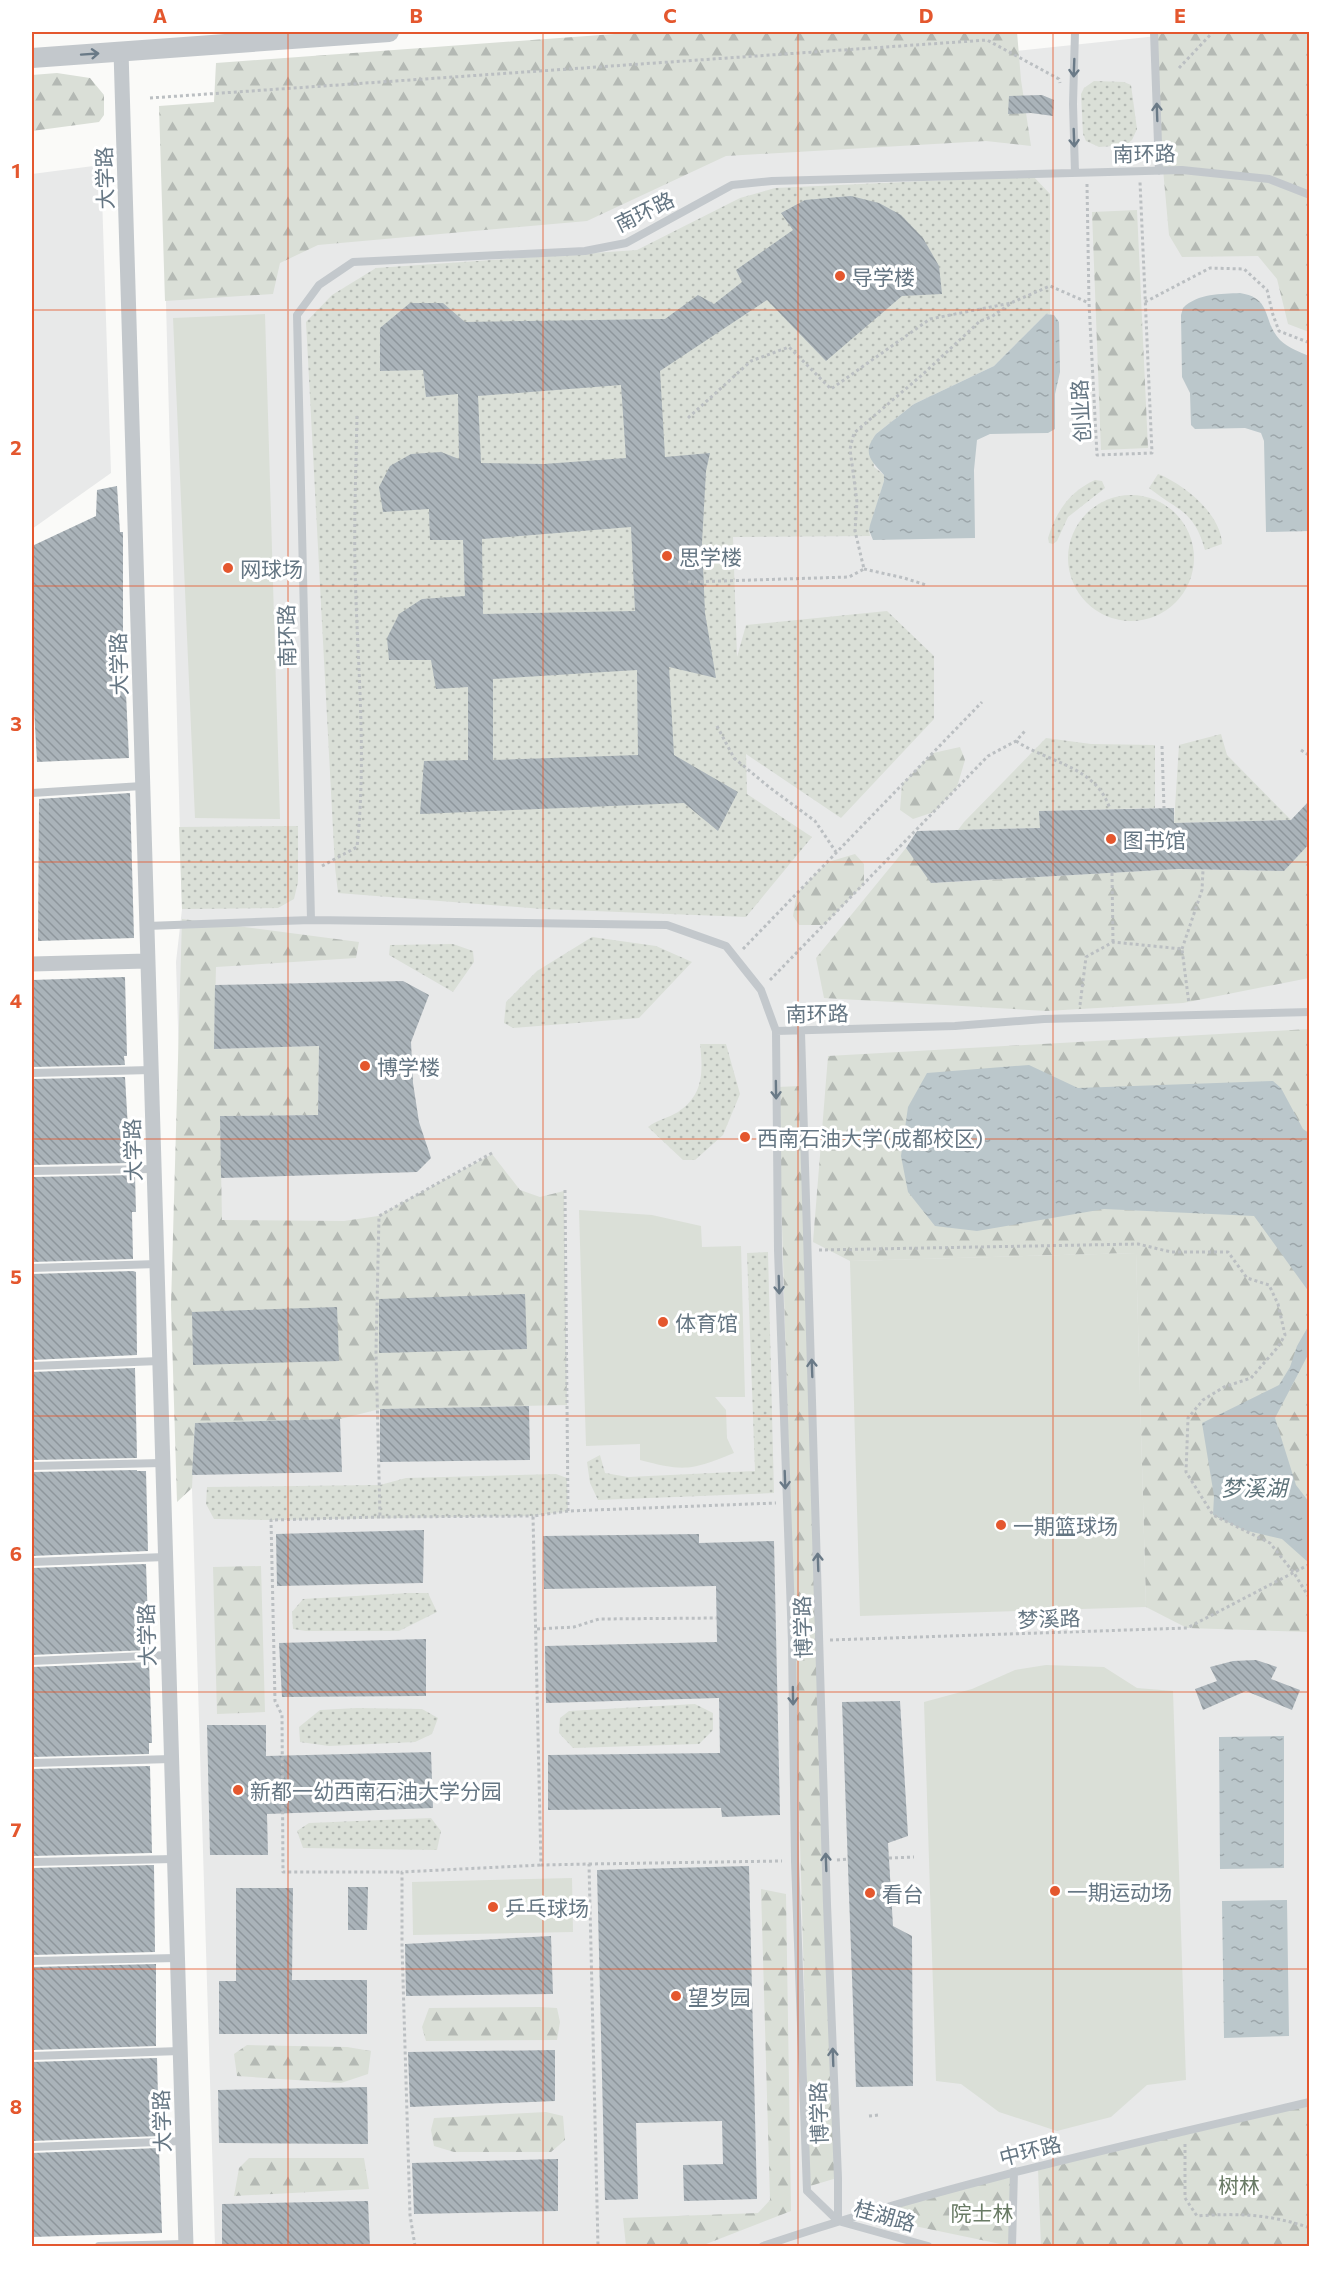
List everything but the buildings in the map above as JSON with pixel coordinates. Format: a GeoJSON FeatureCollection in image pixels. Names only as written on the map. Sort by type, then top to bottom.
{"type":"FeatureCollection","features":[{"type":"Feature","properties":{"kind":"street"},"geometry":{"type":"LineString","coordinates":[[32,58],[389,32]]}},
{"type":"Feature","properties":{"kind":"street","name":"大学路"},"geometry":{"type":"LineString","coordinates":[[121,51],[186,2245]]}},
{"type":"Feature","properties":{"kind":"street"},"geometry":{"type":"LineString","coordinates":[[32,964],[147,961]]}},
{"type":"Feature","properties":{"kind":"lane"},"geometry":{"type":"LineString","coordinates":[[1075,32],[1073,104],[1075,173]]}},
{"type":"Feature","properties":{"kind":"lane"},"geometry":{"type":"LineString","coordinates":[[1154,32],[1159,171]]}},
{"type":"Feature","properties":{"kind":"lane","name":"南环路"},"geometry":{"type":"LineString","coordinates":[[1310,195],[1269,179],[1182,170],[772,181],[732,185],[626,243],[585,251],[353,262],[320,285],[297,315],[310,920],[667,925],[726,946],[761,990],[776,1031],[955,1026],[1078,1018],[1310,1012]]}},
{"type":"Feature","properties":{"kind":"lane"},"geometry":{"type":"LineString","coordinates":[[32,793],[142,786]]}},
{"type":"Feature","properties":{"kind":"lane"},"geometry":{"type":"LineString","coordinates":[[147,926],[310,920]]}},
{"type":"Feature","properties":{"kind":"lane","name":"博学路"},"geometry":{"type":"LineString","coordinates":[[776,1031],[778,1251],[792,1642],[795,1861],[807,2191]]}},
{"type":"Feature","properties":{"kind":"lane","name":"博学路"},"geometry":{"type":"LineString","coordinates":[[801,1032],[838,2221]]}},
{"type":"Feature","properties":{"kind":"lane"},"geometry":{"type":"LineString","coordinates":[[32,1073],[151,1070]]}},
{"type":"Feature","properties":{"kind":"lane"},"geometry":{"type":"LineString","coordinates":[[32,1171],[154,1169]]}},
{"type":"Feature","properties":{"kind":"lane"},"geometry":{"type":"LineString","coordinates":[[32,1268],[157,1264]]}},
{"type":"Feature","properties":{"kind":"lane"},"geometry":{"type":"LineString","coordinates":[[32,1366],[159,1361]]}},
{"type":"Feature","properties":{"kind":"lane"},"geometry":{"type":"LineString","coordinates":[[32,1466],[162,1463]]}},
{"type":"Feature","properties":{"kind":"lane"},"geometry":{"type":"LineString","coordinates":[[32,1562],[165,1557]]}},
{"type":"Feature","properties":{"kind":"lane"},"geometry":{"type":"LineString","coordinates":[[32,1660],[168,1655]]}},
{"type":"Feature","properties":{"kind":"lane"},"geometry":{"type":"LineString","coordinates":[[32,1763],[171,1759]]}},
{"type":"Feature","properties":{"kind":"lane"},"geometry":{"type":"LineString","coordinates":[[32,1862],[174,1859]]}},
{"type":"Feature","properties":{"kind":"lane"},"geometry":{"type":"LineString","coordinates":[[32,1961],[177,1958]]}},
{"type":"Feature","properties":{"kind":"lane"},"geometry":{"type":"LineString","coordinates":[[32,2056],[180,2051]]}},
{"type":"Feature","properties":{"kind":"lane","name":"中环路"},"geometry":{"type":"LineString","coordinates":[[763,2247],[838,2221],[1014,2171],[1310,2102]]}},
{"type":"Feature","properties":{"kind":"lane"},"geometry":{"type":"LineString","coordinates":[[32,2147],[183,2141]]}},
{"type":"Feature","properties":{"kind":"lane"},"geometry":{"type":"LineString","coordinates":[[1012,2247],[1014,2171]]}},
{"type":"Feature","properties":{"kind":"lane","name":"桂湖路"},"geometry":{"type":"LineString","coordinates":[[807,2191],[838,2221],[928,2247]]}},
{"type":"Feature","properties":{"kind":"lane"},"geometry":{"type":"LineString","coordinates":[[99,2247],[186,2245]]}},
{"type":"Feature","properties":{"kind":"path"},"geometry":{"type":"LineString","coordinates":[[1179,68],[1213,32]]}},
{"type":"Feature","properties":{"kind":"path"},"geometry":{"type":"LineString","coordinates":[[150,98],[987,40],[1059,79],[1060,88]]}},
{"type":"Feature","properties":{"kind":"path","name":"创业路"},"geometry":{"type":"LineString","coordinates":[[1087,172],[1089,303],[1098,455],[1152,453],[1139,171]]}},
{"type":"Feature","properties":{"kind":"path"},"geometry":{"type":"LineString","coordinates":[[1145,302],[1209,268],[1244,269],[1267,290],[1279,331],[1310,343]]}},
{"type":"Feature","properties":{"kind":"path"},"geometry":{"type":"LineString","coordinates":[[688,418],[751,361],[789,347],[831,389],[930,319],[1013,302],[1050,286],[1089,303]]}},
{"type":"Feature","properties":{"kind":"path"},"geometry":{"type":"LineString","coordinates":[[864,569],[855,531],[857,502],[850,449],[854,433],[922,375],[980,321],[992,317],[1013,302]]}},
{"type":"Feature","properties":{"kind":"path"},"geometry":{"type":"LineString","coordinates":[[309,873],[357,847],[361,807],[362,712],[355,567],[357,416]]}},
{"type":"Feature","properties":{"kind":"path"},"geometry":{"type":"LineString","coordinates":[[688,582],[849,577],[864,569],[926,585]]}},
{"type":"Feature","properties":{"kind":"path"},"geometry":{"type":"LineString","coordinates":[[735,957],[982,702]]}},
{"type":"Feature","properties":{"kind":"path"},"geometry":{"type":"LineString","coordinates":[[717,726],[734,758],[815,821],[837,852]]}},
{"type":"Feature","properties":{"kind":"path"},"geometry":{"type":"LineString","coordinates":[[761,990],[988,756],[1016,741],[1025,731]]}},
{"type":"Feature","properties":{"kind":"path"},"geometry":{"type":"LineString","coordinates":[[1016,741],[1084,774],[1102,793],[1110,809]]}},
{"type":"Feature","properties":{"kind":"path"},"geometry":{"type":"LineString","coordinates":[[1162,746],[1164,808]]}},
{"type":"Feature","properties":{"kind":"path"},"geometry":{"type":"LineString","coordinates":[[1301,750],[1310,756]]}},
{"type":"Feature","properties":{"kind":"path"},"geometry":{"type":"LineString","coordinates":[[1190,1015],[1182,949],[1203,890],[1203,870]]}},
{"type":"Feature","properties":{"kind":"path"},"geometry":{"type":"LineString","coordinates":[[1112,873],[1113,942]]}},
{"type":"Feature","properties":{"kind":"path"},"geometry":{"type":"LineString","coordinates":[[1078,1018],[1086,957],[1113,942],[1182,949]]}},
{"type":"Feature","properties":{"kind":"path"},"geometry":{"type":"LineString","coordinates":[[380,1517],[376,1352],[379,1216],[492,1153]]}},
{"type":"Feature","properties":{"kind":"path"},"geometry":{"type":"LineString","coordinates":[[565,1190],[567,1511]]}},
{"type":"Feature","properties":{"kind":"path"},"geometry":{"type":"LineString","coordinates":[[807,1250],[1138,1244],[1171,1252],[1228,1252],[1247,1278],[1269,1285],[1278,1304],[1286,1335],[1251,1378],[1224,1387],[1203,1400],[1188,1419],[1185,1472],[1213,1515],[1270,1543],[1294,1573],[1310,1599]]}},
{"type":"Feature","properties":{"kind":"path"},"geometry":{"type":"LineString","coordinates":[[786,1503],[567,1511],[533,1516],[271,1520],[275,1701],[282,1714],[283,1872],[402,1872],[541,1865],[795,1861]]}},
{"type":"Feature","properties":{"kind":"path"},"geometry":{"type":"LineString","coordinates":[[533,1516],[541,1865]]}},
{"type":"Feature","properties":{"kind":"path","name":"梦溪路"},"geometry":{"type":"LineString","coordinates":[[820,1641],[1187,1628],[1310,1564]]}},
{"type":"Feature","properties":{"kind":"path"},"geometry":{"type":"LineString","coordinates":[[537,1629],[574,1627],[599,1619],[717,1618]]}},
{"type":"Feature","properties":{"kind":"path"},"geometry":{"type":"LineString","coordinates":[[889,1858],[914,1857]]}},
{"type":"Feature","properties":{"kind":"path"},"geometry":{"type":"LineString","coordinates":[[589,1864],[598,2247]]}},
{"type":"Feature","properties":{"kind":"path"},"geometry":{"type":"LineString","coordinates":[[402,1872],[410,2204],[415,2247]]}},
{"type":"Feature","properties":{"kind":"path"},"geometry":{"type":"LineString","coordinates":[[869,2116],[879,2115]]}},
{"type":"Feature","properties":{"kind":"path"},"geometry":{"type":"LineString","coordinates":[[1183,2132],[1185,2198],[1197,2216],[1237,2213],[1287,2220],[1310,2228]]}},
{"type":"Feature","properties":{"kind":"shaded area","name":"西南石油大学(成都校区)"},"geometry":{"type":"Polygon","coordinates":[[[1195,32],[1309,32],[1309,2246],[215,2246],[176,962],[182,909],[161,113],[979,55],[1195,32]]]}},
{"type":"Feature","properties":{"kind":"shaded area"},"geometry":{"type":"Polygon","coordinates":[[[101,165],[111,473],[32,529],[32,174],[101,165]]]}},
{"type":"Feature","properties":{"kind":"green space"},"geometry":{"type":"Polygon","coordinates":[[[642,32],[1017,32],[1021,80],[1031,146],[986,141],[726,156],[587,221],[318,245],[280,263],[273,294],[165,301],[159,106],[214,102],[216,63],[642,32]]]}},
{"type":"Feature","properties":{"kind":"green space"},"geometry":{"type":"Polygon","coordinates":[[[1157,32],[1309,32],[1309,332],[1288,324],[1277,279],[1258,256],[1182,257],[1169,235],[1160,136],[1157,32]]]}},
{"type":"Feature","properties":{"kind":"green space"},"geometry":{"type":"Polygon","coordinates":[[[57,73],[90,78],[104,95],[104,115],[99,122],[32,131],[32,75],[57,73]]]}},
{"type":"Feature","properties":{"kind":"green space"},"geometry":{"type":"Polygon","coordinates":[[[1094,81],[1124,82],[1131,85],[1137,129],[1132,140],[1126,145],[1099,147],[1086,141],[1083,134],[1081,94],[1084,88],[1094,81]]]}},
{"type":"Feature","properties":{"kind":"green space"},"geometry":{"type":"Polygon","coordinates":[[[1033,176],[1050,194],[1050,314],[1046,314],[994,366],[914,404],[876,434],[872,440],[874,467],[884,475],[884,481],[869,530],[870,536],[733,537],[737,657],[746,625],[887,611],[934,656],[934,719],[841,818],[746,754],[747,794],[812,837],[746,917],[543,909],[338,893],[306,322],[332,295],[376,268],[637,250],[740,198],[775,188],[1033,176]]]}},
{"type":"Feature","properties":{"kind":"green space"},"geometry":{"type":"Polygon","coordinates":[[[1137,210],[1148,448],[1101,450],[1092,212],[1137,210]]]}},
{"type":"Feature","properties":{"kind":"green space","name":"网球场"},"geometry":{"type":"Polygon","coordinates":[[[265,314],[280,819],[195,818],[173,318],[265,314]]]}},
{"type":"Feature","properties":{"kind":"green space"},"geometry":{"type":"Polygon","coordinates":[[[1158,474],[1179,485],[1208,511],[1220,533],[1222,544],[1205,550],[1201,537],[1190,519],[1149,488],[1158,474]]]}},
{"type":"Feature","properties":{"kind":"green space"},"geometry":{"type":"Polygon","coordinates":[[[1095,480],[1102,481],[1105,488],[1068,517],[1057,541],[1053,544],[1049,543],[1051,529],[1065,504],[1078,490],[1095,480]]]}},
{"type":"Feature","properties":{"kind":"green space"},"geometry":{"type":"Polygon","coordinates":[[[1131,495],[1155,499],[1176,513],[1190,534],[1194,558],[1190,582],[1176,603],[1155,617],[1131,621],[1107,617],[1086,603],[1072,582],[1068,558],[1072,534],[1086,513],[1107,499],[1131,495]]]}},
{"type":"Feature","properties":{"kind":"green space"},"geometry":{"type":"Polygon","coordinates":[[[1221,734],[1227,755],[1291,820],[1174,823],[1179,745],[1221,734]]]}},
{"type":"Feature","properties":{"kind":"green space"},"geometry":{"type":"Polygon","coordinates":[[[1046,738],[1091,744],[1155,745],[1155,808],[1040,811],[1040,828],[958,830],[1046,738]]]}},
{"type":"Feature","properties":{"kind":"green space"},"geometry":{"type":"Polygon","coordinates":[[[960,747],[965,760],[957,787],[934,812],[913,819],[900,810],[902,784],[933,753],[960,747]]]}},
{"type":"Feature","properties":{"kind":"green space"},"geometry":{"type":"Polygon","coordinates":[[[298,826],[298,882],[294,899],[278,908],[182,909],[179,827],[298,826]]]}},
{"type":"Feature","properties":{"kind":"green space"},"geometry":{"type":"Polygon","coordinates":[[[1307,846],[1309,848],[1309,978],[1183,1003],[1046,1011],[824,998],[816,958],[906,848],[932,883],[1179,869],[1284,871],[1307,846]]]}},
{"type":"Feature","properties":{"kind":"green space"},"geometry":{"type":"Polygon","coordinates":[[[855,854],[864,864],[864,884],[824,925],[799,925],[793,916],[797,893],[828,862],[855,854]]]}},
{"type":"Feature","properties":{"kind":"green space"},"geometry":{"type":"Polygon","coordinates":[[[182,919],[359,942],[356,958],[216,967],[214,1049],[319,1046],[318,1115],[220,1116],[222,1220],[344,1221],[378,1216],[492,1154],[520,1190],[540,1197],[564,1191],[567,1405],[380,1409],[340,1419],[195,1423],[192,1488],[177,1502],[171,1305],[182,919]]]}},
{"type":"Feature","properties":{"kind":"green space"},"geometry":{"type":"Polygon","coordinates":[[[592,937],[656,946],[692,962],[639,1018],[513,1028],[504,1023],[506,1002],[537,971],[592,937]]]}},
{"type":"Feature","properties":{"kind":"green space"},"geometry":{"type":"Polygon","coordinates":[[[453,944],[473,951],[474,962],[453,992],[389,955],[390,945],[453,944]]]}},
{"type":"Feature","properties":{"kind":"green space"},"geometry":{"type":"Polygon","coordinates":[[[1309,1029],[1309,1632],[1187,1628],[1146,1607],[1136,1253],[850,1261],[813,1242],[828,1056],[1309,1029]]]}},
{"type":"Feature","properties":{"kind":"green space"},"geometry":{"type":"Polygon","coordinates":[[[700,1044],[726,1044],[740,1094],[723,1135],[695,1160],[683,1160],[648,1127],[678,1112],[693,1098],[700,1082],[700,1044]]]}},
{"type":"Feature","properties":{"kind":"green space"},"geometry":{"type":"Polygon","coordinates":[[[800,1086],[837,2178],[810,2186],[778,1087],[800,1086]]]}},
{"type":"Feature","properties":{"kind":"green space","name":"体育馆"},"geometry":{"type":"Polygon","coordinates":[[[579,1210],[652,1215],[701,1226],[702,1247],[741,1246],[745,1397],[715,1397],[726,1410],[727,1438],[734,1453],[698,1466],[678,1468],[640,1460],[640,1444],[586,1446],[579,1210]]]}},
{"type":"Feature","properties":{"kind":"green space"},"geometry":{"type":"Polygon","coordinates":[[[768,1252],[774,1493],[598,1500],[590,1483],[587,1462],[600,1455],[605,1473],[628,1477],[755,1471],[747,1253],[768,1252]]]}},
{"type":"Feature","properties":{"kind":"green space"},"geometry":{"type":"Polygon","coordinates":[[[1136,1253],[1146,1607],[860,1616],[850,1261],[1136,1253]]]}},
{"type":"Feature","properties":{"kind":"green space"},"geometry":{"type":"Polygon","coordinates":[[[556,1474],[567,1478],[568,1511],[533,1516],[214,1519],[206,1504],[207,1487],[380,1485],[406,1478],[556,1474]]]}},
{"type":"Feature","properties":{"kind":"green space"},"geometry":{"type":"Polygon","coordinates":[[[261,1566],[265,1712],[217,1714],[213,1567],[261,1566]]]}},
{"type":"Feature","properties":{"kind":"green space"},"geometry":{"type":"Polygon","coordinates":[[[428,1593],[437,1612],[399,1631],[293,1629],[292,1612],[303,1599],[428,1593]]]}},
{"type":"Feature","properties":{"kind":"green space","name":"一期运动场"},"geometry":{"type":"Polygon","coordinates":[[[1046,1665],[1104,1667],[1137,1688],[1173,1691],[1186,2080],[1147,2085],[1111,2117],[1057,2131],[999,2112],[961,2084],[936,2081],[924,1702],[972,1689],[1015,1670],[1046,1665]]]}},
{"type":"Feature","properties":{"kind":"green space"},"geometry":{"type":"Polygon","coordinates":[[[695,1704],[713,1713],[713,1730],[699,1744],[573,1748],[559,1733],[560,1718],[569,1711],[695,1704]]]}},
{"type":"Feature","properties":{"kind":"green space"},"geometry":{"type":"Polygon","coordinates":[[[422,1709],[438,1718],[432,1734],[415,1742],[329,1746],[300,1742],[299,1727],[320,1710],[422,1709]]]}},
{"type":"Feature","properties":{"kind":"green space"},"geometry":{"type":"Polygon","coordinates":[[[431,1818],[441,1831],[437,1850],[303,1848],[297,1831],[309,1823],[431,1818]]]}},
{"type":"Feature","properties":{"kind":"green space","name":"乒乓球场"},"geometry":{"type":"Polygon","coordinates":[[[572,1878],[573,1932],[413,1935],[412,1882],[572,1878]]]}},
{"type":"Feature","properties":{"kind":"green space"},"geometry":{"type":"Polygon","coordinates":[[[761,1889],[786,1894],[791,2211],[701,2246],[626,2246],[623,2218],[758,2213],[770,2200],[761,1889]]]}},
{"type":"Feature","properties":{"kind":"green space"},"geometry":{"type":"Polygon","coordinates":[[[429,2008],[557,2008],[560,2022],[557,2040],[426,2041],[422,2027],[429,2008]]]}},
{"type":"Feature","properties":{"kind":"green space"},"geometry":{"type":"Polygon","coordinates":[[[247,2045],[347,2047],[371,2051],[368,2074],[341,2083],[237,2076],[234,2054],[247,2045]]]}},
{"type":"Feature","properties":{"kind":"green space","name":"树林"},"geometry":{"type":"Polygon","coordinates":[[[1309,2102],[1309,2246],[1041,2246],[1038,2169],[1309,2102]]]}},
{"type":"Feature","properties":{"kind":"green space"},"geometry":{"type":"Polygon","coordinates":[[[546,2112],[563,2116],[565,2140],[551,2152],[454,2152],[434,2146],[431,2130],[434,2118],[546,2112]]]}},
{"type":"Feature","properties":{"kind":"green space"},"geometry":{"type":"Polygon","coordinates":[[[249,2158],[364,2158],[369,2189],[234,2196],[239,2168],[249,2158]]]}},
{"type":"Feature","properties":{"kind":"green space","name":"院士林"},"geometry":{"type":"Polygon","coordinates":[[[1012,2175],[1010,2246],[862,2215],[1012,2175]]]}},
{"type":"Feature","properties":{"kind":"water"},"geometry":{"type":"Polygon","coordinates":[[[1240,293],[1258,300],[1266,311],[1274,333],[1280,340],[1290,348],[1309,356],[1309,531],[1266,532],[1264,441],[1261,433],[1245,428],[1195,429],[1191,425],[1190,393],[1182,377],[1181,315],[1183,308],[1203,297],[1240,293]]]}},
{"type":"Feature","properties":{"kind":"water"},"geometry":{"type":"Polygon","coordinates":[[[1046,314],[1054,315],[1059,322],[1060,372],[1055,394],[1055,429],[1048,433],[990,434],[977,440],[974,470],[975,538],[873,540],[869,530],[884,481],[884,475],[872,461],[869,452],[869,447],[876,434],[914,404],[994,366],[1046,314]]]}},
{"type":"Feature","properties":{"kind":"water"},"geometry":{"type":"Polygon","coordinates":[[[1029,1065],[1078,1088],[1273,1081],[1281,1088],[1303,1129],[1309,1133],[1309,1292],[1254,1216],[1104,1209],[977,1231],[935,1226],[908,1192],[901,1156],[908,1107],[927,1073],[1029,1065]]]}},
{"type":"Feature","properties":{"kind":"water","name":"梦溪湖"},"geometry":{"type":"Polygon","coordinates":[[[1309,1325],[1309,1353],[1275,1418],[1296,1485],[1309,1502],[1309,1563],[1282,1539],[1244,1530],[1213,1515],[1214,1496],[1202,1423],[1279,1385],[1309,1325]]]}},
{"type":"Feature","properties":{"kind":"water"},"geometry":{"type":"Polygon","coordinates":[[[1284,1736],[1284,1868],[1220,1869],[1219,1737],[1284,1736]]]}},
{"type":"Feature","properties":{"kind":"water"},"geometry":{"type":"Polygon","coordinates":[[[1287,1900],[1289,2036],[1224,2038],[1222,1901],[1287,1900]]]}},
{"type":"Feature","properties":{"kind":"place","name":"导学楼"},"geometry":{"type":"Point","coordinates":[840,276]}},
{"type":"Feature","properties":{"kind":"place","name":"思学楼"},"geometry":{"type":"Point","coordinates":[667,556]}},
{"type":"Feature","properties":{"kind":"place","name":"网球场"},"geometry":{"type":"Point","coordinates":[228,568]}},
{"type":"Feature","properties":{"kind":"place","name":"图书馆"},"geometry":{"type":"Point","coordinates":[1111,839]}},
{"type":"Feature","properties":{"kind":"place","name":"博学楼"},"geometry":{"type":"Point","coordinates":[365,1066]}},
{"type":"Feature","properties":{"kind":"place","name":"西南石油大学(成都校区)"},"geometry":{"type":"Point","coordinates":[745,1137]}},
{"type":"Feature","properties":{"kind":"place","name":"体育馆"},"geometry":{"type":"Point","coordinates":[663,1322]}},
{"type":"Feature","properties":{"kind":"place","name":"一期篮球场"},"geometry":{"type":"Point","coordinates":[1001,1525]}},
{"type":"Feature","properties":{"kind":"place","name":"新都一幼西南石油大学分园"},"geometry":{"type":"Point","coordinates":[238,1790]}},
{"type":"Feature","properties":{"kind":"place","name":"一期运动场"},"geometry":{"type":"Point","coordinates":[1055,1891]}},
{"type":"Feature","properties":{"kind":"place","name":"看台"},"geometry":{"type":"Point","coordinates":[870,1893]}},
{"type":"Feature","properties":{"kind":"place","name":"乒乓球场"},"geometry":{"type":"Point","coordinates":[493,1907]}},
{"type":"Feature","properties":{"kind":"place","name":"望岁园"},"geometry":{"type":"Point","coordinates":[676,1996]}}]}
